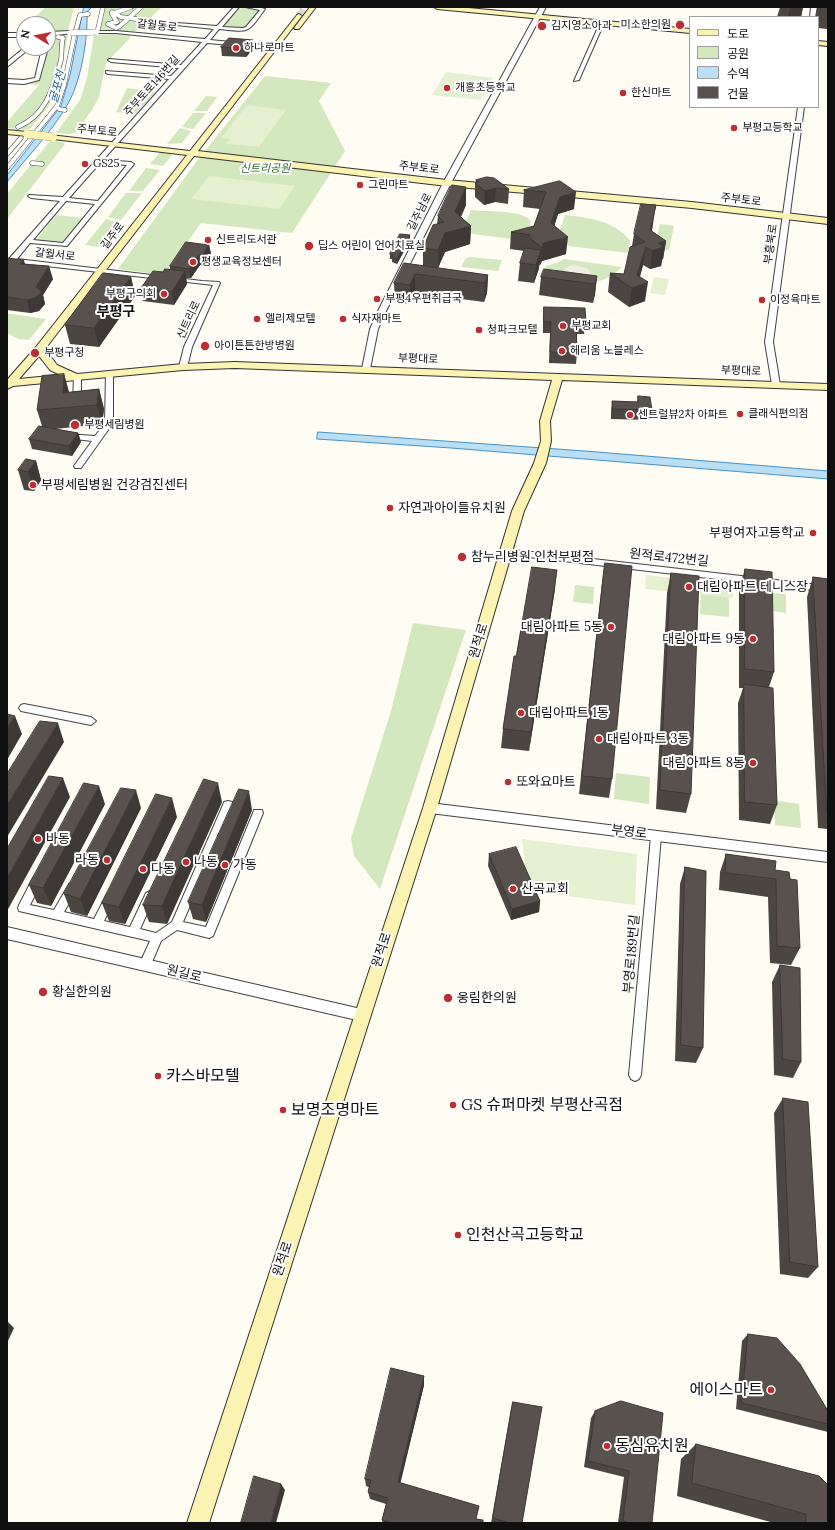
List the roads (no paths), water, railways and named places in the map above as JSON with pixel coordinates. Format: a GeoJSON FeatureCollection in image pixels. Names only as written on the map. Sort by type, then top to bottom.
{"type":"FeatureCollection","features":[{"type":"Feature","properties":{"kind":"main road","name":"길주로"},"geometry":{"type":"LineString","coordinates":[[8,385],[40,349],[235,97],[295,15],[297,7]]}},
{"type":"Feature","properties":{"kind":"main road","name":"길주로"},"geometry":{"type":"LineString","coordinates":[[235,97],[244,94],[313,7]]}},
{"type":"Feature","properties":{"kind":"main road"},"geometry":{"type":"LineString","coordinates":[[437,7],[689,31]]}},
{"type":"Feature","properties":{"kind":"main road"},"geometry":{"type":"LineString","coordinates":[[295,15],[300,12],[308,15]]}},
{"type":"Feature","properties":{"kind":"main road","name":"길주로"},"geometry":{"type":"LineString","coordinates":[[258,56],[264,47],[295,15]]}},
{"type":"Feature","properties":{"kind":"main road"},"geometry":{"type":"LineString","coordinates":[[235,97],[229,93],[237,82]]}},
{"type":"Feature","properties":{"kind":"main road","name":"주부토로"},"geometry":{"type":"LineString","coordinates":[[7,132],[24,136],[53,137],[192,152],[447,183],[684,204],[828,221]]}},
{"type":"Feature","properties":{"kind":"main road"},"geometry":{"type":"LineString","coordinates":[[40,349],[46,361],[53,367],[77,377]]}},
{"type":"Feature","properties":{"kind":"main road","name":"부평대로"},"geometry":{"type":"LineString","coordinates":[[8,385],[183,367],[248,365],[828,387]]}},
{"type":"Feature","properties":{"kind":"main road","name":"원적로"},"geometry":{"type":"LineString","coordinates":[[198,1523],[361,1015],[430,808],[518,511],[540,463],[546,441],[545,421],[558,377]]}},
{"type":"Feature","properties":{"kind":"street"},"geometry":{"type":"LineString","coordinates":[[97,31],[103,7]]}},
{"type":"Feature","properties":{"kind":"street"},"geometry":{"type":"LineString","coordinates":[[118,7],[112,11],[126,18],[136,19]]}},
{"type":"Feature","properties":{"kind":"street"},"geometry":{"type":"LineString","coordinates":[[116,14],[130,7]]}},
{"type":"Feature","properties":{"kind":"street"},"geometry":{"type":"LineString","coordinates":[[116,14],[117,22],[108,24],[116,28],[126,18],[141,7]]}},
{"type":"Feature","properties":{"kind":"street","name":"주부토로146번길"},"geometry":{"type":"LineString","coordinates":[[10,260],[29,241],[237,7]]}},
{"type":"Feature","properties":{"kind":"street"},"geometry":{"type":"LineString","coordinates":[[150,22],[240,31],[246,29],[263,9],[247,7]]}},
{"type":"Feature","properties":{"kind":"street","name":"길주남로"},"geometry":{"type":"LineString","coordinates":[[366,369],[374,329],[382,310],[447,183],[538,17],[542,7]]}},
{"type":"Feature","properties":{"kind":"street"},"geometry":{"type":"LineString","coordinates":[[76,30],[80,15],[88,14]]}},
{"type":"Feature","properties":{"kind":"street"},"geometry":{"type":"LineString","coordinates":[[576,80],[602,23]]}},
{"type":"Feature","properties":{"kind":"street","name":"갈월동로"},"geometry":{"type":"LineString","coordinates":[[56,34],[72,35],[97,31],[116,32],[264,47]]}},
{"type":"Feature","properties":{"kind":"street"},"geometry":{"type":"LineString","coordinates":[[7,168],[57,106],[64,85],[72,35]]}},
{"type":"Feature","properties":{"kind":"street"},"geometry":{"type":"LineString","coordinates":[[18,127],[27,124],[39,115],[52,86],[61,58],[63,38],[58,37]]}},
{"type":"Feature","properties":{"kind":"street"},"geometry":{"type":"LineString","coordinates":[[7,65],[18,56]]}},
{"type":"Feature","properties":{"kind":"street"},"geometry":{"type":"LineString","coordinates":[[7,81],[24,82],[37,79],[43,56]]}},
{"type":"Feature","properties":{"kind":"street"},"geometry":{"type":"LineString","coordinates":[[112,60],[183,67]]}},
{"type":"Feature","properties":{"kind":"street"},"geometry":{"type":"LineString","coordinates":[[108,72],[173,78]]}},
{"type":"Feature","properties":{"kind":"street","name":"부흥북로"},"geometry":{"type":"LineString","coordinates":[[776,385],[769,342],[801,108]]}},
{"type":"Feature","properties":{"kind":"street"},"geometry":{"type":"LineString","coordinates":[[59,109],[65,110]]}},
{"type":"Feature","properties":{"kind":"street"},"geometry":{"type":"LineString","coordinates":[[7,154],[24,136]]}},
{"type":"Feature","properties":{"kind":"street"},"geometry":{"type":"LineString","coordinates":[[29,241],[65,245],[131,164],[99,161]]}},
{"type":"Feature","properties":{"kind":"street"},"geometry":{"type":"LineString","coordinates":[[32,163],[42,164]]}},
{"type":"Feature","properties":{"kind":"street"},"geometry":{"type":"LineString","coordinates":[[31,196],[99,203]]}},
{"type":"Feature","properties":{"kind":"street","name":"갈월서로"},"geometry":{"type":"LineString","coordinates":[[10,260],[202,283],[218,283]]}},
{"type":"Feature","properties":{"kind":"street","name":"신트리로"},"geometry":{"type":"LineString","coordinates":[[183,367],[188,347],[218,283]]}},
{"type":"Feature","properties":{"kind":"street"},"geometry":{"type":"LineString","coordinates":[[78,466],[109,423],[105,405],[109,374]]}},
{"type":"Feature","properties":{"kind":"street"},"geometry":{"type":"LineString","coordinates":[[77,377],[77,407],[85,406]]}},
{"type":"Feature","properties":{"kind":"street"},"geometry":{"type":"LineString","coordinates":[[65,436],[98,439]]}},
{"type":"Feature","properties":{"kind":"street","name":"원적로472번길"},"geometry":{"type":"LineString","coordinates":[[506,552],[828,589]]}},
{"type":"Feature","properties":{"kind":"street"},"geometry":{"type":"LineString","coordinates":[[24,708],[91,721]]}},
{"type":"Feature","properties":{"kind":"street"},"geometry":{"type":"LineString","coordinates":[[146,965],[157,938],[176,925],[228,805]]}},
{"type":"Feature","properties":{"kind":"street","name":"부영로"},"geometry":{"type":"LineString","coordinates":[[430,808],[828,857]]}},
{"type":"Feature","properties":{"kind":"street"},"geometry":{"type":"LineString","coordinates":[[176,925],[209,933],[258,813]]}},
{"type":"Feature","properties":{"kind":"street","name":"부영로189번길"},"geometry":{"type":"LineString","coordinates":[[636,1075],[656,836]]}},
{"type":"Feature","properties":{"kind":"street"},"geometry":{"type":"LineString","coordinates":[[41,874],[23,908],[157,938]]}},
{"type":"Feature","properties":{"kind":"street"},"geometry":{"type":"LineString","coordinates":[[57,915],[76,880]]}},
{"type":"Feature","properties":{"kind":"street"},"geometry":{"type":"LineString","coordinates":[[98,924],[115,889]]}},
{"type":"Feature","properties":{"kind":"street"},"geometry":{"type":"LineString","coordinates":[[133,932],[154,889]]}},
{"type":"Feature","properties":{"kind":"street","name":"원길로"},"geometry":{"type":"LineString","coordinates":[[7,933],[361,1015]]}},
{"type":"Feature","properties":{"kind":"water","name":"굴포천"},"geometry":{"type":"Polygon","coordinates":[[[84,7],[91,8],[87,12],[85,48],[76,86],[66,107],[53,127],[7,182],[7,175],[61,106],[70,75],[84,7]]]}},
{"type":"Feature","properties":{"kind":"water"},"geometry":{"type":"Polygon","coordinates":[[[318,432],[585,451],[828,471],[828,479],[451,448],[317,439],[318,432]]]}},
{"type":"Feature","properties":{"kind":"tunnel"},"geometry":{"type":"LineString","coordinates":[[299,16],[306,7]]}},
{"type":"Feature","properties":{"kind":"place","name":"미소한의원"},"geometry":{"type":"Point","coordinates":[680,25]}},
{"type":"Feature","properties":{"kind":"place","name":"김지영소아과"},"geometry":{"type":"Point","coordinates":[542,26]}},
{"type":"Feature","properties":{"kind":"place","name":"하나로마트"},"geometry":{"type":"Point","coordinates":[236,48]}},
{"type":"Feature","properties":{"kind":"place","name":"개흥초등학교"},"geometry":{"type":"Point","coordinates":[447,88]}},
{"type":"Feature","properties":{"kind":"place","name":"한신마트"},"geometry":{"type":"Point","coordinates":[623,93]}},
{"type":"Feature","properties":{"kind":"place","name":"부평고등학교"},"geometry":{"type":"Point","coordinates":[734,128]}},
{"type":"Feature","properties":{"kind":"place","name":"GS25"},"geometry":{"type":"Point","coordinates":[85,164]}},
{"type":"Feature","properties":{"kind":"place","name":"그린마트"},"geometry":{"type":"Point","coordinates":[360,185]}},
{"type":"Feature","properties":{"kind":"place","name":"신트리도서관"},"geometry":{"type":"Point","coordinates":[208,240]}},
{"type":"Feature","properties":{"kind":"place","name":"딥스 어린이 언어치료실"},"geometry":{"type":"Point","coordinates":[309,246]}},
{"type":"Feature","properties":{"kind":"place","name":"평생교육정보센터"},"geometry":{"type":"Point","coordinates":[193,262]}},
{"type":"Feature","properties":{"kind":"place","name":"부평구의회"},"geometry":{"type":"Point","coordinates":[164,294]}},
{"type":"Feature","properties":{"kind":"place","name":"부평4우편취급국"},"geometry":{"type":"Point","coordinates":[377,299]}},
{"type":"Feature","properties":{"kind":"place","name":"이정육마트"},"geometry":{"type":"Point","coordinates":[762,300]}},
{"type":"Feature","properties":{"kind":"place","name":"엘리제모텔"},"geometry":{"type":"Point","coordinates":[257,319]}},
{"type":"Feature","properties":{"kind":"place","name":"식자재마트"},"geometry":{"type":"Point","coordinates":[343,319]}},
{"type":"Feature","properties":{"kind":"place","name":"부평교회"},"geometry":{"type":"Point","coordinates":[563,326]}},
{"type":"Feature","properties":{"kind":"place","name":"청파크모텔"},"geometry":{"type":"Point","coordinates":[479,330]}},
{"type":"Feature","properties":{"kind":"place","name":"아이튼튼한방병원"},"geometry":{"type":"Point","coordinates":[205,346]}},
{"type":"Feature","properties":{"kind":"place","name":"헤리움 노블레스"},"geometry":{"type":"Point","coordinates":[562,351]}},
{"type":"Feature","properties":{"kind":"place","name":"부평구청"},"geometry":{"type":"Point","coordinates":[35,353]}},
{"type":"Feature","properties":{"kind":"place","name":"클래식편의점"},"geometry":{"type":"Point","coordinates":[740,414]}},
{"type":"Feature","properties":{"kind":"place","name":"센트럴뷰2차 아파트"},"geometry":{"type":"Point","coordinates":[630,415]}},
{"type":"Feature","properties":{"kind":"place","name":"부평세림병원"},"geometry":{"type":"Point","coordinates":[75,425]}},
{"type":"Feature","properties":{"kind":"place","name":"부평세림병원 건강검진센터"},"geometry":{"type":"Point","coordinates":[33,485]}},
{"type":"Feature","properties":{"kind":"place","name":"자연과아이들유치원"},"geometry":{"type":"Point","coordinates":[390,508]}},
{"type":"Feature","properties":{"kind":"place","name":"부평여자고등학교"},"geometry":{"type":"Point","coordinates":[813,533]}},
{"type":"Feature","properties":{"kind":"place","name":"참누리병원 인천부평점"},"geometry":{"type":"Point","coordinates":[462,557]}},
{"type":"Feature","properties":{"kind":"place","name":"대림아파트 테니스장"},"geometry":{"type":"Point","coordinates":[689,587]}},
{"type":"Feature","properties":{"kind":"place","name":"대림아파트 5동"},"geometry":{"type":"Point","coordinates":[611,627]}},
{"type":"Feature","properties":{"kind":"place","name":"대림아파트 9동"},"geometry":{"type":"Point","coordinates":[753,639]}},
{"type":"Feature","properties":{"kind":"place","name":"대림아파트 1동"},"geometry":{"type":"Point","coordinates":[521,713]}},
{"type":"Feature","properties":{"kind":"place","name":"대림아파트 3동"},"geometry":{"type":"Point","coordinates":[599,739]}},
{"type":"Feature","properties":{"kind":"place","name":"대림아파트 8동"},"geometry":{"type":"Point","coordinates":[753,763]}},
{"type":"Feature","properties":{"kind":"place","name":"또와요마트"},"geometry":{"type":"Point","coordinates":[508,782]}},
{"type":"Feature","properties":{"kind":"place","name":"바동"},"geometry":{"type":"Point","coordinates":[38,839]}},
{"type":"Feature","properties":{"kind":"place","name":"라동"},"geometry":{"type":"Point","coordinates":[107,860]}},
{"type":"Feature","properties":{"kind":"place","name":"나동"},"geometry":{"type":"Point","coordinates":[186,862]}},
{"type":"Feature","properties":{"kind":"place","name":"가동"},"geometry":{"type":"Point","coordinates":[225,865]}},
{"type":"Feature","properties":{"kind":"place","name":"다동"},"geometry":{"type":"Point","coordinates":[143,869]}},
{"type":"Feature","properties":{"kind":"place","name":"산곡교회"},"geometry":{"type":"Point","coordinates":[513,889]}},
{"type":"Feature","properties":{"kind":"place","name":"황실한의원"},"geometry":{"type":"Point","coordinates":[43,992]}},
{"type":"Feature","properties":{"kind":"place","name":"웅림한의원"},"geometry":{"type":"Point","coordinates":[448,998]}},
{"type":"Feature","properties":{"kind":"place","name":"카스바모텔"},"geometry":{"type":"Point","coordinates":[158,1076]}},
{"type":"Feature","properties":{"kind":"place","name":"GS 슈퍼마켓 부평산곡점"},"geometry":{"type":"Point","coordinates":[453,1105]}},
{"type":"Feature","properties":{"kind":"place","name":"보명조명마트"},"geometry":{"type":"Point","coordinates":[283,1110]}},
{"type":"Feature","properties":{"kind":"place","name":"인천산곡고등학교"},"geometry":{"type":"Point","coordinates":[458,1235]}},
{"type":"Feature","properties":{"kind":"place","name":"에이스마트"},"geometry":{"type":"Point","coordinates":[771,1390]}},
{"type":"Feature","properties":{"kind":"place","name":"동심유치원"},"geometry":{"type":"Point","coordinates":[607,1446]}},
{"type":"Feature","properties":{"kind":"district","name":"부평구"},"geometry":{"type":"Point","coordinates":[116,312]}},
{"type":"Feature","properties":{"kind":"park label","name":"신트리공원"},"geometry":{"type":"Point","coordinates":[265,169]}}]}
